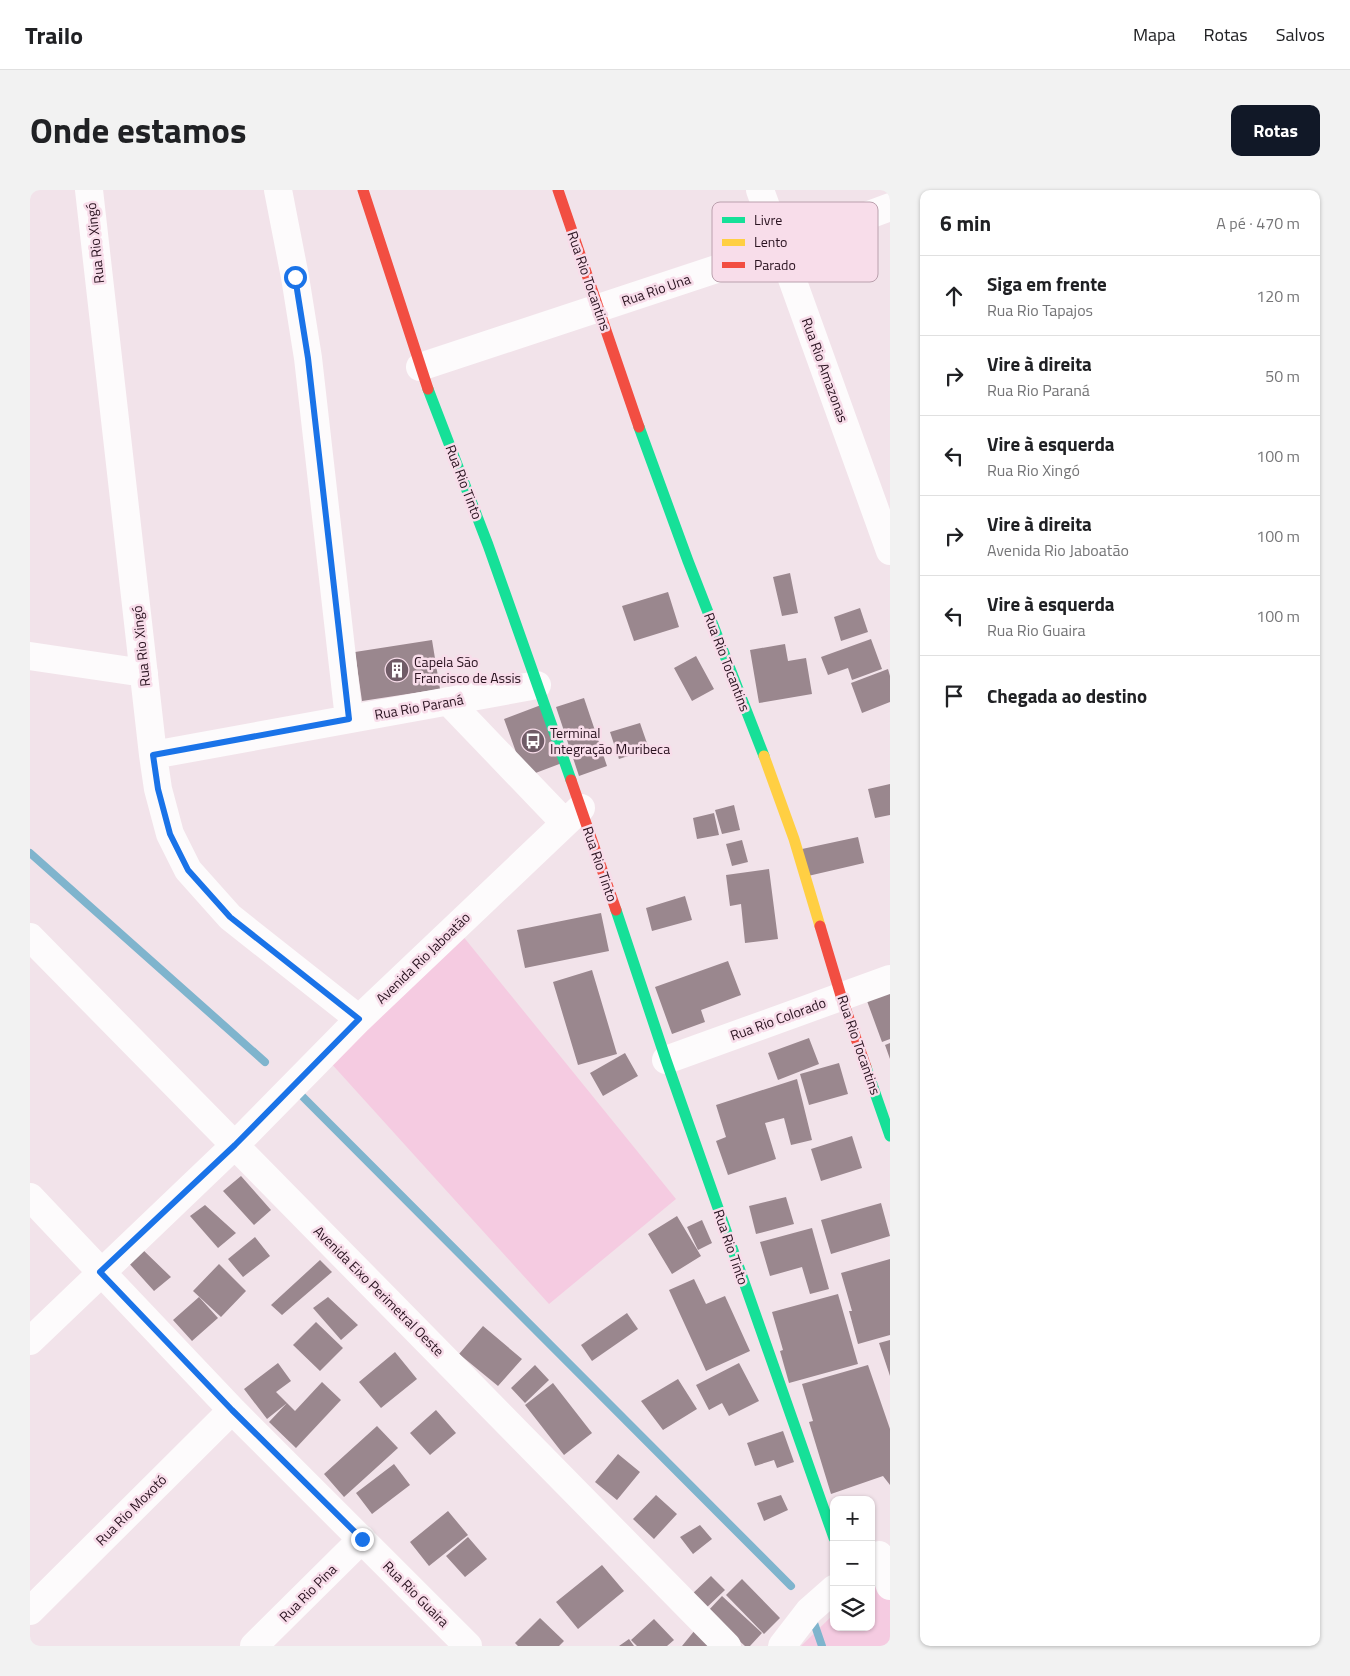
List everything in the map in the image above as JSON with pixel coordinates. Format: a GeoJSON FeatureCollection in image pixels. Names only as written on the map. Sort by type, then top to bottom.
{"type":"FeatureCollection","features":[{"type":"Feature","properties":{"kind":"street","name":"Rua Rio Xingó"},"geometry":{"type":"LineString","coordinates":[[89,190],[153,755],[158,789],[170,834],[188,870],[230,917],[359,1019]]}},
{"type":"Feature","properties":{"kind":"street"},"geometry":{"type":"LineString","coordinates":[[278,190],[308,358],[349,719]]}},
{"type":"Feature","properties":{"kind":"street","name":"Rua Rio Tinto"},"geometry":{"type":"LineString","coordinates":[[363,190],[420,368],[488,545],[537,685],[573,815],[666,1060],[830,1527]]}},
{"type":"Feature","properties":{"kind":"street","name":"Rua Rio Tocantins"},"geometry":{"type":"LineString","coordinates":[[558,190],[684,552],[765,758],[794,839],[842,996],[890,1136]]}},
{"type":"Feature","properties":{"kind":"street","name":"Rua Rio Amazonas"},"geometry":{"type":"LineString","coordinates":[[760,190],[764,202]]}},
{"type":"Feature","properties":{"kind":"street","name":"Rua Rio Una"},"geometry":{"type":"LineString","coordinates":[[878,211],[890,207]]}},
{"type":"Feature","properties":{"kind":"street","name":"Rua Rio Una"},"geometry":{"type":"LineString","coordinates":[[420,368],[712,271]]}},
{"type":"Feature","properties":{"kind":"street","name":"Rua Rio Amazonas"},"geometry":{"type":"LineString","coordinates":[[793,282],[890,551]]}},
{"type":"Feature","properties":{"kind":"street"},"geometry":{"type":"LineString","coordinates":[[30,656],[144,674]]}},
{"type":"Feature","properties":{"kind":"street","name":"Rua Rio Paraná"},"geometry":{"type":"LineString","coordinates":[[153,755],[537,685]]}},
{"type":"Feature","properties":{"kind":"street","name":"Rua Rio Tinto"},"geometry":{"type":"LineString","coordinates":[[448,701],[573,815]]}},
{"type":"Feature","properties":{"kind":"street","name":"Avenida Rio Jaboatão"},"geometry":{"type":"LineString","coordinates":[[30,1341],[235,1145],[359,1019],[573,815]]}},
{"type":"Feature","properties":{"kind":"street","name":"Avenida Eixo Perimetral Oeste"},"geometry":{"type":"LineString","coordinates":[[30,937],[727,1646]]}},
{"type":"Feature","properties":{"kind":"street","name":"Rua Rio Colorado"},"geometry":{"type":"LineString","coordinates":[[666,1060],[890,979]]}},
{"type":"Feature","properties":{"kind":"street","name":"Rua Rio Guaira"},"geometry":{"type":"LineString","coordinates":[[30,1197],[232,1410],[468,1646]]}},
{"type":"Feature","properties":{"kind":"street","name":"Rua Rio Moxotó"},"geometry":{"type":"LineString","coordinates":[[30,1610],[232,1410]]}},
{"type":"Feature","properties":{"kind":"street","name":"Rua Rio Pina"},"geometry":{"type":"LineString","coordinates":[[254,1646],[362,1539]]}},
{"type":"Feature","properties":{"kind":"street"},"geometry":{"type":"LineString","coordinates":[[880,1553],[890,1586]]}},
{"type":"Feature","properties":{"kind":"street"},"geometry":{"type":"LineString","coordinates":[[782,1646],[809,1611],[830,1593]]}},
{"type":"Feature","properties":{"kind":"shaded area"},"geometry":{"type":"Polygon","coordinates":[[[462,935],[676,1199],[549,1304],[329,1061],[462,935]]]}},
{"type":"Feature","properties":{"kind":"shaded area"},"geometry":{"type":"Polygon","coordinates":[[[890,1559],[890,1646],[801,1646],[830,1618],[830,1631],[875,1631],[875,1573],[890,1559]]]}},
{"type":"Feature","properties":{"kind":"building"},"geometry":{"type":"Polygon","coordinates":[[[790,573],[798,613],[782,616],[773,577],[790,573]]]}},
{"type":"Feature","properties":{"kind":"building"},"geometry":{"type":"Polygon","coordinates":[[[668,592],[679,627],[634,641],[622,606],[668,592]]]}},
{"type":"Feature","properties":{"kind":"building"},"geometry":{"type":"Polygon","coordinates":[[[860,608],[868,632],[841,641],[834,617],[860,608]]]}},
{"type":"Feature","properties":{"kind":"building"},"geometry":{"type":"Polygon","coordinates":[[[871,639],[882,669],[852,680],[848,668],[828,675],[821,657],[871,639]]]}},
{"type":"Feature","properties":{"kind":"building","name":"Capela São Francisco de Assis"},"geometry":{"type":"Polygon","coordinates":[[[432,640],[440,689],[362,701],[355,652],[432,640]]]}},
{"type":"Feature","properties":{"kind":"building"},"geometry":{"type":"Polygon","coordinates":[[[785,644],[788,661],[806,658],[812,694],[759,703],[750,650],[785,644]]]}},
{"type":"Feature","properties":{"kind":"building"},"geometry":{"type":"Polygon","coordinates":[[[696,656],[714,689],[692,701],[674,668],[696,656]]]}},
{"type":"Feature","properties":{"kind":"building"},"geometry":{"type":"Polygon","coordinates":[[[888,669],[890,676],[890,702],[862,713],[851,683],[888,669]]]}},
{"type":"Feature","properties":{"kind":"building"},"geometry":{"type":"Polygon","coordinates":[[[584,698],[607,766],[579,776],[556,707],[584,698]]]}},
{"type":"Feature","properties":{"kind":"building","name":"Terminal Integração Muribeca"},"geometry":{"type":"Polygon","coordinates":[[[541,705],[562,763],[525,777],[504,719],[541,705]]]}},
{"type":"Feature","properties":{"kind":"building"},"geometry":{"type":"Polygon","coordinates":[[[640,723],[649,749],[619,759],[610,732],[640,723]]]}},
{"type":"Feature","properties":{"kind":"building"},"geometry":{"type":"Polygon","coordinates":[[[890,784],[890,815],[875,818],[868,789],[890,784]]]}},
{"type":"Feature","properties":{"kind":"building"},"geometry":{"type":"Polygon","coordinates":[[[734,805],[740,830],[722,834],[715,810],[734,805]]]}},
{"type":"Feature","properties":{"kind":"building"},"geometry":{"type":"Polygon","coordinates":[[[714,813],[719,835],[697,839],[693,818],[714,813]]]}},
{"type":"Feature","properties":{"kind":"building"},"geometry":{"type":"Polygon","coordinates":[[[858,837],[864,863],[808,876],[802,849],[858,837]]]}},
{"type":"Feature","properties":{"kind":"building"},"geometry":{"type":"Polygon","coordinates":[[[742,840],[748,862],[732,866],[726,844],[742,840]]]}},
{"type":"Feature","properties":{"kind":"building"},"geometry":{"type":"Polygon","coordinates":[[[769,869],[778,939],[745,943],[741,904],[730,906],[726,875],[769,869]]]}},
{"type":"Feature","properties":{"kind":"building"},"geometry":{"type":"Polygon","coordinates":[[[685,896],[692,920],[652,931],[646,908],[685,896]]]}},
{"type":"Feature","properties":{"kind":"building"},"geometry":{"type":"Polygon","coordinates":[[[601,913],[609,951],[525,968],[517,930],[601,913]]]}},
{"type":"Feature","properties":{"kind":"building"},"geometry":{"type":"Polygon","coordinates":[[[728,961],[741,995],[701,1010],[705,1022],[672,1034],[655,987],[728,961]]]}},
{"type":"Feature","properties":{"kind":"building"},"geometry":{"type":"Polygon","coordinates":[[[592,970],[617,1054],[578,1065],[553,982],[592,970]]]}},
{"type":"Feature","properties":{"kind":"building"},"geometry":{"type":"Polygon","coordinates":[[[890,993],[890,1039],[882,1042],[867,1001],[890,993]]]}},
{"type":"Feature","properties":{"kind":"building"},"geometry":{"type":"Polygon","coordinates":[[[809,1038],[819,1064],[778,1080],[768,1053],[809,1038]]]}},
{"type":"Feature","properties":{"kind":"building"},"geometry":{"type":"Polygon","coordinates":[[[890,1043],[890,1059],[885,1045],[890,1043]]]}},
{"type":"Feature","properties":{"kind":"building"},"geometry":{"type":"Polygon","coordinates":[[[625,1053],[638,1076],[603,1096],[590,1073],[625,1053]]]}},
{"type":"Feature","properties":{"kind":"building"},"geometry":{"type":"Polygon","coordinates":[[[839,1063],[848,1094],[809,1105],[800,1074],[839,1063]]]}},
{"type":"Feature","properties":{"kind":"building"},"geometry":{"type":"Polygon","coordinates":[[[797,1079],[812,1140],[791,1145],[784,1118],[765,1123],[776,1159],[728,1175],[716,1141],[726,1137],[716,1105],[797,1079]]]}},
{"type":"Feature","properties":{"kind":"building"},"geometry":{"type":"Polygon","coordinates":[[[852,1136],[862,1168],[821,1181],[811,1149],[852,1136]]]}},
{"type":"Feature","properties":{"kind":"building"},"geometry":{"type":"Polygon","coordinates":[[[241,1176],[271,1210],[254,1225],[223,1191],[241,1176]]]}},
{"type":"Feature","properties":{"kind":"building"},"geometry":{"type":"Polygon","coordinates":[[[786,1197],[794,1224],[756,1234],[749,1206],[786,1197]]]}},
{"type":"Feature","properties":{"kind":"building"},"geometry":{"type":"Polygon","coordinates":[[[881,1203],[890,1236],[831,1254],[821,1220],[881,1203]]]}},
{"type":"Feature","properties":{"kind":"building"},"geometry":{"type":"Polygon","coordinates":[[[205,1205],[236,1233],[218,1248],[190,1216],[205,1205]]]}},
{"type":"Feature","properties":{"kind":"building"},"geometry":{"type":"Polygon","coordinates":[[[677,1216],[701,1256],[672,1274],[648,1234],[677,1216]]]}},
{"type":"Feature","properties":{"kind":"building"},"geometry":{"type":"Polygon","coordinates":[[[702,1220],[712,1243],[698,1250],[687,1227],[702,1220]]]}},
{"type":"Feature","properties":{"kind":"building"},"geometry":{"type":"Polygon","coordinates":[[[812,1228],[829,1289],[810,1294],[802,1267],[770,1276],[760,1242],[812,1228]]]}},
{"type":"Feature","properties":{"kind":"building"},"geometry":{"type":"Polygon","coordinates":[[[255,1237],[270,1256],[243,1277],[228,1259],[255,1237]]]}},
{"type":"Feature","properties":{"kind":"building"},"geometry":{"type":"Polygon","coordinates":[[[141,1248],[171,1277],[154,1291],[126,1260],[141,1248]]]}},
{"type":"Feature","properties":{"kind":"building"},"geometry":{"type":"Polygon","coordinates":[[[890,1259],[890,1335],[858,1344],[849,1311],[852,1311],[841,1273],[890,1259]]]}},
{"type":"Feature","properties":{"kind":"building"},"geometry":{"type":"Polygon","coordinates":[[[320,1260],[332,1272],[282,1315],[271,1305],[320,1260]]]}},
{"type":"Feature","properties":{"kind":"building"},"geometry":{"type":"Polygon","coordinates":[[[219,1264],[246,1291],[221,1317],[193,1291],[219,1264]]]}},
{"type":"Feature","properties":{"kind":"building"},"geometry":{"type":"Polygon","coordinates":[[[694,1279],[706,1304],[725,1296],[750,1351],[706,1371],[669,1290],[694,1279]]]}},
{"type":"Feature","properties":{"kind":"building"},"geometry":{"type":"Polygon","coordinates":[[[838,1294],[858,1364],[789,1383],[780,1351],[783,1350],[772,1312],[838,1294]]]}},
{"type":"Feature","properties":{"kind":"building"},"geometry":{"type":"Polygon","coordinates":[[[199,1297],[218,1318],[192,1341],[173,1320],[199,1297]]]}},
{"type":"Feature","properties":{"kind":"building"},"geometry":{"type":"Polygon","coordinates":[[[328,1297],[358,1325],[341,1340],[313,1308],[328,1297]]]}},
{"type":"Feature","properties":{"kind":"building"},"geometry":{"type":"Polygon","coordinates":[[[627,1313],[638,1329],[592,1361],[581,1345],[627,1313]]]}},
{"type":"Feature","properties":{"kind":"building"},"geometry":{"type":"Polygon","coordinates":[[[316,1322],[343,1348],[320,1371],[293,1345],[316,1322]]]}},
{"type":"Feature","properties":{"kind":"building"},"geometry":{"type":"Polygon","coordinates":[[[483,1326],[522,1359],[498,1386],[459,1354],[483,1326]]]}},
{"type":"Feature","properties":{"kind":"building"},"geometry":{"type":"Polygon","coordinates":[[[890,1340],[890,1376],[879,1343],[890,1340]]]}},
{"type":"Feature","properties":{"kind":"building"},"geometry":{"type":"Polygon","coordinates":[[[395,1352],[417,1379],[381,1408],[359,1382],[395,1352]]]}},
{"type":"Feature","properties":{"kind":"building"},"geometry":{"type":"Polygon","coordinates":[[[278,1363],[291,1381],[276,1392],[287,1403],[267,1419],[244,1389],[278,1363]]]}},
{"type":"Feature","properties":{"kind":"building"},"geometry":{"type":"Polygon","coordinates":[[[739,1363],[759,1401],[729,1416],[722,1403],[709,1410],[696,1385],[739,1363]]]}},
{"type":"Feature","properties":{"kind":"building"},"geometry":{"type":"Polygon","coordinates":[[[535,1365],[549,1380],[525,1403],[511,1388],[535,1365]]]}},
{"type":"Feature","properties":{"kind":"building"},"geometry":{"type":"Polygon","coordinates":[[[868,1365],[890,1429],[890,1485],[883,1476],[831,1494],[809,1422],[813,1421],[802,1384],[868,1365]]]}},
{"type":"Feature","properties":{"kind":"building"},"geometry":{"type":"Polygon","coordinates":[[[678,1379],[697,1409],[663,1430],[641,1401],[678,1379]]]}},
{"type":"Feature","properties":{"kind":"building"},"geometry":{"type":"Polygon","coordinates":[[[322,1382],[341,1400],[296,1448],[269,1422],[287,1403],[295,1411],[322,1382]]]}},
{"type":"Feature","properties":{"kind":"building"},"geometry":{"type":"Polygon","coordinates":[[[553,1383],[592,1433],[564,1455],[525,1405],[553,1383]]]}},
{"type":"Feature","properties":{"kind":"building"},"geometry":{"type":"Polygon","coordinates":[[[436,1410],[456,1433],[430,1455],[410,1433],[436,1410]]]}},
{"type":"Feature","properties":{"kind":"building"},"geometry":{"type":"Polygon","coordinates":[[[377,1426],[398,1448],[344,1497],[324,1474],[377,1426]]]}},
{"type":"Feature","properties":{"kind":"building"},"geometry":{"type":"Polygon","coordinates":[[[783,1431],[794,1462],[777,1468],[774,1460],[755,1466],[747,1443],[783,1431]]]}},
{"type":"Feature","properties":{"kind":"building"},"geometry":{"type":"Polygon","coordinates":[[[618,1454],[640,1472],[617,1500],[595,1482],[618,1454]]]}},
{"type":"Feature","properties":{"kind":"building"},"geometry":{"type":"Polygon","coordinates":[[[394,1464],[410,1485],[372,1514],[356,1493],[394,1464]]]}},
{"type":"Feature","properties":{"kind":"building"},"geometry":{"type":"Polygon","coordinates":[[[656,1495],[677,1514],[654,1539],[633,1519],[656,1495]]]}},
{"type":"Feature","properties":{"kind":"building"},"geometry":{"type":"Polygon","coordinates":[[[781,1495],[788,1510],[764,1521],[757,1503],[781,1495]]]}},
{"type":"Feature","properties":{"kind":"building"},"geometry":{"type":"Polygon","coordinates":[[[448,1511],[468,1535],[429,1566],[410,1542],[448,1511]]]}},
{"type":"Feature","properties":{"kind":"building"},"geometry":{"type":"Polygon","coordinates":[[[700,1525],[712,1539],[693,1554],[680,1537],[700,1525]]]}},
{"type":"Feature","properties":{"kind":"building"},"geometry":{"type":"Polygon","coordinates":[[[468,1537],[487,1559],[465,1577],[446,1556],[468,1537]]]}},
{"type":"Feature","properties":{"kind":"building"},"geometry":{"type":"Polygon","coordinates":[[[602,1565],[624,1591],[578,1629],[556,1602],[602,1565]]]}},
{"type":"Feature","properties":{"kind":"building"},"geometry":{"type":"Polygon","coordinates":[[[711,1576],[725,1590],[704,1610],[690,1596],[711,1576]]]}},
{"type":"Feature","properties":{"kind":"building"},"geometry":{"type":"Polygon","coordinates":[[[742,1579],[780,1618],[764,1634],[726,1595],[742,1579]]]}},
{"type":"Feature","properties":{"kind":"building"},"geometry":{"type":"Polygon","coordinates":[[[722,1596],[762,1633],[750,1646],[745,1646],[707,1612],[722,1596]]]}},
{"type":"Feature","properties":{"kind":"building"},"geometry":{"type":"Polygon","coordinates":[[[540,1618],[564,1641],[559,1646],[518,1646],[515,1643],[540,1618]]]}},
{"type":"Feature","properties":{"kind":"building"},"geometry":{"type":"Polygon","coordinates":[[[654,1619],[674,1640],[667,1646],[637,1646],[631,1640],[654,1619]]]}},
{"type":"Feature","properties":{"kind":"building"},"geometry":{"type":"Polygon","coordinates":[[[695,1630],[710,1646],[682,1646],[695,1630]]]}},
{"type":"Feature","properties":{"kind":"building"},"geometry":{"type":"Polygon","coordinates":[[[629,1639],[634,1646],[619,1646],[629,1639]]]}},
{"type":"Feature","properties":{"kind":"waterway"},"geometry":{"type":"LineString","coordinates":[[30,853],[265,1062]]}},
{"type":"Feature","properties":{"kind":"waterway"},"geometry":{"type":"LineString","coordinates":[[300,1094],[791,1586]]}},
{"type":"Feature","properties":{"kind":"waterway"},"geometry":{"type":"LineString","coordinates":[[812,1617],[822,1646]]}},
{"type":"Feature","properties":{"kind":"traffic: fast"},"geometry":{"type":"LineString","coordinates":[[428,389],[488,545],[571,780]]}},
{"type":"Feature","properties":{"kind":"traffic: fast"},"geometry":{"type":"LineString","coordinates":[[639,427],[688,561],[764,756]]}},
{"type":"Feature","properties":{"kind":"traffic: fast"},"geometry":{"type":"LineString","coordinates":[[616,910],[666,1060],[830,1527]]}},
{"type":"Feature","properties":{"kind":"traffic: fast"},"geometry":{"type":"LineString","coordinates":[[866,1067],[890,1136]]}},
{"type":"Feature","properties":{"kind":"traffic: slow"},"geometry":{"type":"LineString","coordinates":[[764,756],[794,839],[820,926]]}},
{"type":"Feature","properties":{"kind":"traffic: jam"},"geometry":{"type":"LineString","coordinates":[[363,190],[428,389]]}},
{"type":"Feature","properties":{"kind":"traffic: jam"},"geometry":{"type":"LineString","coordinates":[[558,190],[639,427]]}},
{"type":"Feature","properties":{"kind":"traffic: jam"},"geometry":{"type":"LineString","coordinates":[[571,780],[616,910]]}},
{"type":"Feature","properties":{"kind":"traffic: jam"},"geometry":{"type":"LineString","coordinates":[[820,926],[841,996],[866,1067]]}},
{"type":"Feature","properties":{"kind":"place","name":"Capela São Francisco de Assis"},"geometry":{"type":"Point","coordinates":[397,670]}},
{"type":"Feature","properties":{"kind":"place","name":"Terminal Integração Muribeca"},"geometry":{"type":"Point","coordinates":[533,741]}},
{"type":"Feature","properties":{"kind":"route"},"geometry":{"type":"LineString","coordinates":[[295,277],[308,358],[349,719],[153,755],[158,789],[170,834],[188,870],[230,917],[359,1019],[235,1145],[100,1272],[232,1410],[362,1539]]}}]}
